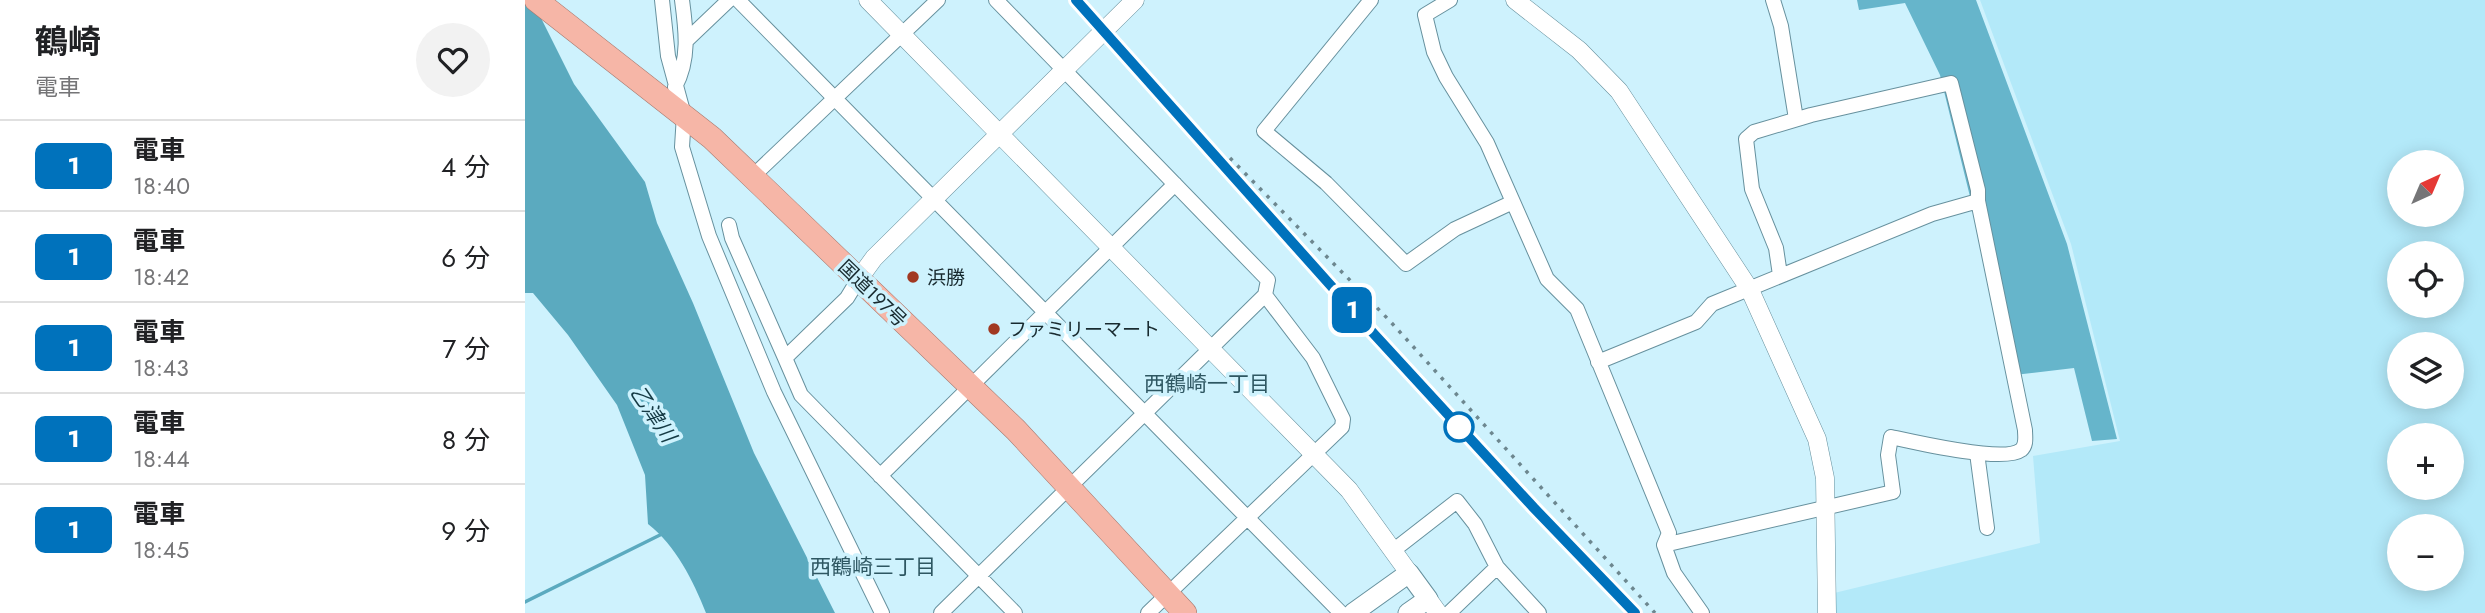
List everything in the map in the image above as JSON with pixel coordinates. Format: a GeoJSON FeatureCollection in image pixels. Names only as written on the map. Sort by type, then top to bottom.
{"type":"FeatureCollection","features":[{"type":"Feature","properties":{"kind":"highway","name":"国道197号"},"geometry":{"type":"LineString","coordinates":[[537,0],[676,102],[971,386],[1070,487],[1185,613]]}},
{"type":"Feature","properties":{"kind":"main road"},"geometry":{"type":"LineString","coordinates":[[1353,613],[1409,573],[1433,606],[1408,613]]}},
{"type":"Feature","properties":{"kind":"street"},"geometry":{"type":"LineString","coordinates":[[663,0],[682,147],[709,236],[774,392],[882,613]]}},
{"type":"Feature","properties":{"kind":"street"},"geometry":{"type":"LineString","coordinates":[[676,102],[687,40],[683,0]]}},
{"type":"Feature","properties":{"kind":"street"},"geometry":{"type":"LineString","coordinates":[[687,40],[729,0]]}},
{"type":"Feature","properties":{"kind":"street"},"geometry":{"type":"LineString","coordinates":[[739,0],[1341,613]]}},
{"type":"Feature","properties":{"kind":"street"},"geometry":{"type":"LineString","coordinates":[[868,0],[1349,490],[1409,573]]}},
{"type":"Feature","properties":{"kind":"street"},"geometry":{"type":"LineString","coordinates":[[752,177],[938,0]]}},
{"type":"Feature","properties":{"kind":"street"},"geometry":{"type":"LineString","coordinates":[[941,613],[1265,295],[1268,280],[996,0]]}},
{"type":"Feature","properties":{"kind":"street"},"geometry":{"type":"LineString","coordinates":[[785,358],[847,298],[874,258],[1135,0]]}},
{"type":"Feature","properties":{"kind":"street"},"geometry":{"type":"LineString","coordinates":[[1371,0],[1264,131],[1326,183],[1406,264],[1455,229],[1513,202]]}},
{"type":"Feature","properties":{"kind":"street"},"geometry":{"type":"LineString","coordinates":[[1421,0],[1434,52],[1446,77],[1487,143],[1547,279],[1577,309],[1669,533],[1664,545],[1674,573],[1702,613]]}},
{"type":"Feature","properties":{"kind":"street"},"geometry":{"type":"LineString","coordinates":[[1425,15],[1450,0]]}},
{"type":"Feature","properties":{"kind":"street"},"geometry":{"type":"LineString","coordinates":[[1515,0],[1579,50],[1619,91],[1750,290],[1817,439],[1825,478],[1826,613]]}},
{"type":"Feature","properties":{"kind":"street"},"geometry":{"type":"LineString","coordinates":[[1773,0],[1781,26],[1796,119]]}},
{"type":"Feature","properties":{"kind":"street"},"geometry":{"type":"LineString","coordinates":[[1664,545],[1893,492],[1888,455],[1891,437],[1977,453],[2012,453],[2021,451],[2026,444],[1978,190],[1951,83],[1796,119],[1754,132],[1746,139],[1752,189],[1776,248],[1780,275]]}},
{"type":"Feature","properties":{"kind":"street"},"geometry":{"type":"LineString","coordinates":[[880,476],[1175,184]]}},
{"type":"Feature","properties":{"kind":"street"},"geometry":{"type":"LineString","coordinates":[[1598,362],[1696,322],[1712,304],[1780,275],[1932,214],[1978,201]]}},
{"type":"Feature","properties":{"kind":"street"},"geometry":{"type":"LineString","coordinates":[[729,225],[801,395],[1015,613]]}},
{"type":"Feature","properties":{"kind":"street"},"geometry":{"type":"LineString","coordinates":[[1148,613],[1342,426],[1343,419],[1313,358],[1265,295]]}},
{"type":"Feature","properties":{"kind":"street"},"geometry":{"type":"LineString","coordinates":[[1977,453],[1987,528]]}},
{"type":"Feature","properties":{"kind":"street"},"geometry":{"type":"LineString","coordinates":[[1394,550],[1457,500],[1475,524],[1497,567],[1539,613]]}},
{"type":"Feature","properties":{"kind":"street"},"geometry":{"type":"LineString","coordinates":[[1449,613],[1497,567]]}},
{"type":"Feature","properties":{"kind":"shaded area"},"geometry":{"type":"Polygon","coordinates":[[[1857,0],[1976,0],[2067,244],[2117,439],[2092,441],[2074,368],[2014,375],[1940,75],[1905,3],[1859,10],[1857,0]]]}},
{"type":"Feature","properties":{"kind":"shaded area"},"geometry":{"type":"Polygon","coordinates":[[[1980,0],[2485,0],[2485,613],[1828,613],[1826,595],[2040,543],[2033,456],[2120,441],[2071,244],[1980,0]]]}},
{"type":"Feature","properties":{"kind":"water","name":"乙津川"},"geometry":{"type":"Polygon","coordinates":[[[525,0],[532,0],[574,84],[645,182],[657,223],[754,453],[835,613],[706,613],[683,564],[648,524],[645,475],[617,405],[568,335],[533,293],[525,293],[525,0]]]}},
{"type":"Feature","properties":{"kind":"waterway"},"geometry":{"type":"LineString","coordinates":[[525,602],[664,533]]}},
{"type":"Feature","properties":{"kind":"railway"},"geometry":{"type":"LineString","coordinates":[[1076,0],[1374,334],[1635,613]]}},
{"type":"Feature","properties":{"kind":"railway"},"geometry":{"type":"LineString","coordinates":[[1230,158],[1389,320],[1655,613]]}},
{"type":"Feature","properties":{"kind":"train","name":"1"},"geometry":{"type":"LineString","coordinates":[[1076,0],[1374,334],[1635,613]]}},
{"type":"Feature","properties":{"kind":"place","name":"浜勝"},"geometry":{"type":"Point","coordinates":[913,277]}},
{"type":"Feature","properties":{"kind":"place","name":"ファミリーマート"},"geometry":{"type":"Point","coordinates":[994,329]}},
{"type":"Feature","properties":{"kind":"district","name":"西鶴崎一丁目"},"geometry":{"type":"Point","coordinates":[1207,384]}},
{"type":"Feature","properties":{"kind":"district","name":"西鶴崎三丁目"},"geometry":{"type":"Point","coordinates":[873,567]}}]}
